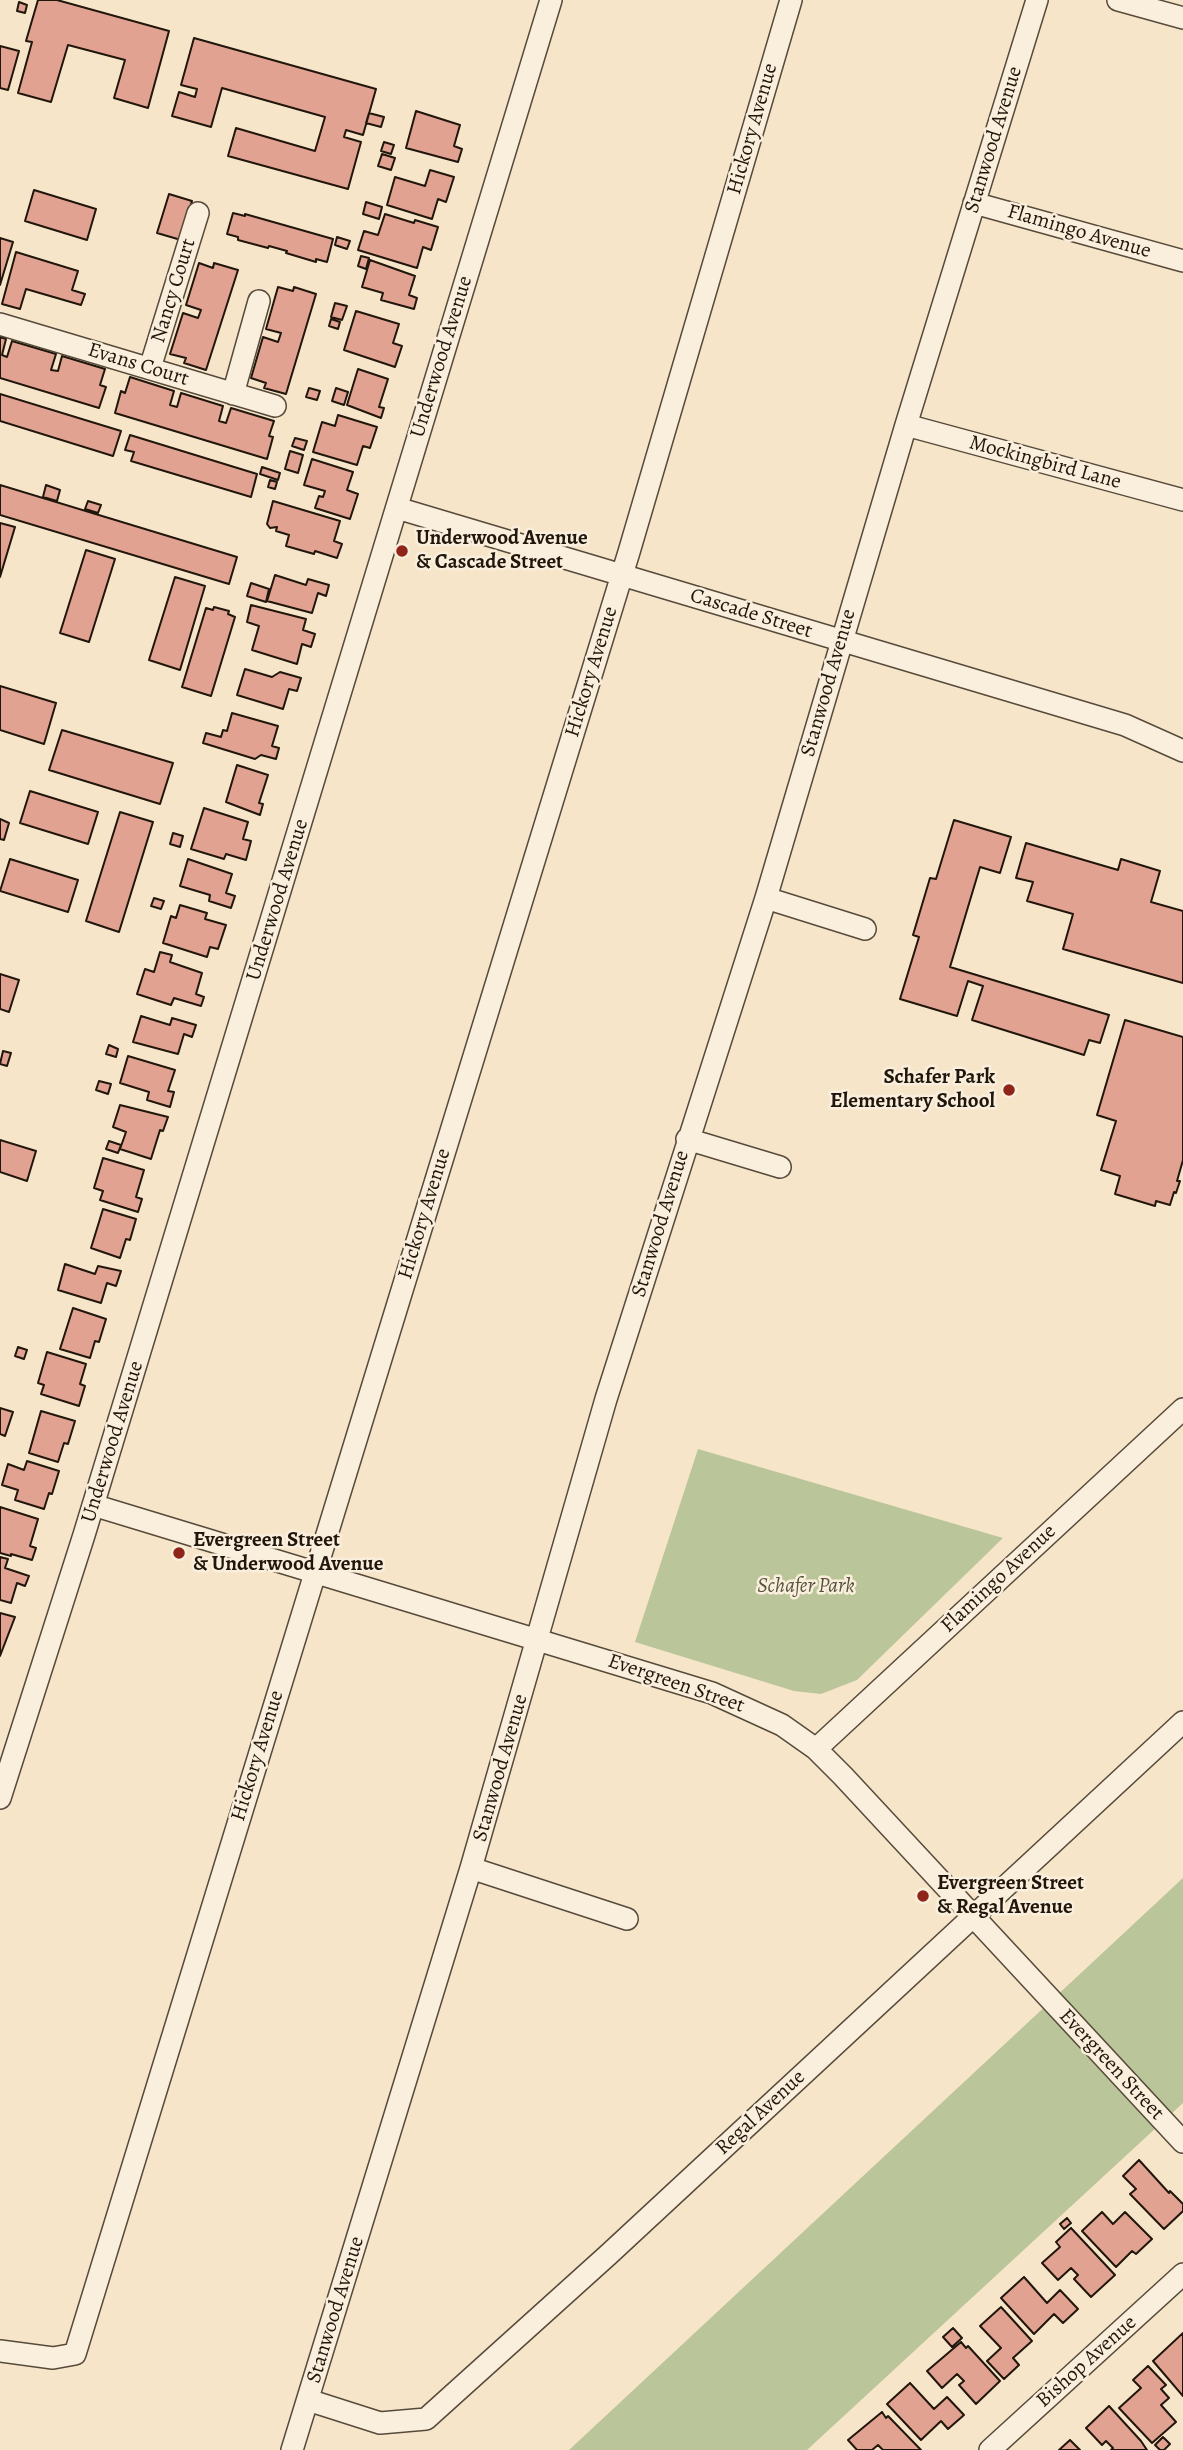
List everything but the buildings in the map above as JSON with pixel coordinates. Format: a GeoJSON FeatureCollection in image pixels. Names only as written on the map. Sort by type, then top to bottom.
{"type":"FeatureCollection","features":[{"type":"Feature","properties":{"kind":"street","name":"Underwood Avenue"},"geometry":{"type":"LineString","coordinates":[[0,1798],[93,1505],[551,0]]}},
{"type":"Feature","properties":{"kind":"street","name":"Hickory Avenue"},"geometry":{"type":"LineString","coordinates":[[0,2351],[53,2358],[75,2354],[622,574],[791,0]]}},
{"type":"Feature","properties":{"kind":"street","name":"Stanwood Avenue"},"geometry":{"type":"LineString","coordinates":[[292,2450],[471,1868],[606,1399],[766,898],[906,425],[1037,0]]}},
{"type":"Feature","properties":{"kind":"street"},"geometry":{"type":"LineString","coordinates":[[1118,0],[1183,18]]}},
{"type":"Feature","properties":{"kind":"street","name":"Flamingo Avenue"},"geometry":{"type":"LineString","coordinates":[[974,203],[1183,261]]}},
{"type":"Feature","properties":{"kind":"street","name":"Nancy Court"},"geometry":{"type":"LineString","coordinates":[[149,368],[198,213]]}},
{"type":"Feature","properties":{"kind":"street"},"geometry":{"type":"LineString","coordinates":[[233,394],[259,300]]}},
{"type":"Feature","properties":{"kind":"street","name":"Evans Court"},"geometry":{"type":"LineString","coordinates":[[0,324],[275,406]]}},
{"type":"Feature","properties":{"kind":"street","name":"Mockingbird Lane"},"geometry":{"type":"LineString","coordinates":[[906,425],[1183,500]]}},
{"type":"Feature","properties":{"kind":"street","name":"Cascade Street"},"geometry":{"type":"LineString","coordinates":[[397,508],[1125,724],[1183,751]]}},
{"type":"Feature","properties":{"kind":"street"},"geometry":{"type":"LineString","coordinates":[[766,898],[865,929]]}},
{"type":"Feature","properties":{"kind":"street"},"geometry":{"type":"LineString","coordinates":[[687,1139],[780,1167]]}},
{"type":"Feature","properties":{"kind":"street","name":"Flamingo Avenue"},"geometry":{"type":"LineString","coordinates":[[816,1749],[1183,1409]]}},
{"type":"Feature","properties":{"kind":"street","name":"Evergreen Street"},"geometry":{"type":"LineString","coordinates":[[93,1505],[728,1698],[777,1722],[816,1749],[1183,2142]]}},
{"type":"Feature","properties":{"kind":"street","name":"Regal Avenue"},"geometry":{"type":"LineString","coordinates":[[308,2400],[380,2423],[426,2419],[1183,1722]]}},
{"type":"Feature","properties":{"kind":"street"},"geometry":{"type":"LineString","coordinates":[[471,1868],[628,1919]]}},
{"type":"Feature","properties":{"kind":"street","name":"Bishop Avenue"},"geometry":{"type":"LineString","coordinates":[[990,2450],[1183,2274]]}},
{"type":"Feature","properties":{"kind":"green space","name":"Schafer Park"},"geometry":{"type":"Polygon","coordinates":[[[698,1449],[1003,1538],[857,1680],[821,1694],[794,1691],[635,1642],[698,1449]]]}},
{"type":"Feature","properties":{"kind":"green space"},"geometry":{"type":"Polygon","coordinates":[[[1183,1878],[1183,2103],[807,2450],[569,2450],[1183,1878]]]}},
{"type":"Feature","properties":{"kind":"place","name":"Underwood Avenue & Cascade Street"},"geometry":{"type":"Point","coordinates":[402,551]}},
{"type":"Feature","properties":{"kind":"place","name":"Schafer Park Elementary School"},"geometry":{"type":"Point","coordinates":[1009,1090]}},
{"type":"Feature","properties":{"kind":"place","name":"Evergreen Street & Underwood Avenue"},"geometry":{"type":"Point","coordinates":[179,1553]}},
{"type":"Feature","properties":{"kind":"place","name":"Evergreen Street & Regal Avenue"},"geometry":{"type":"Point","coordinates":[923,1896]}}]}
